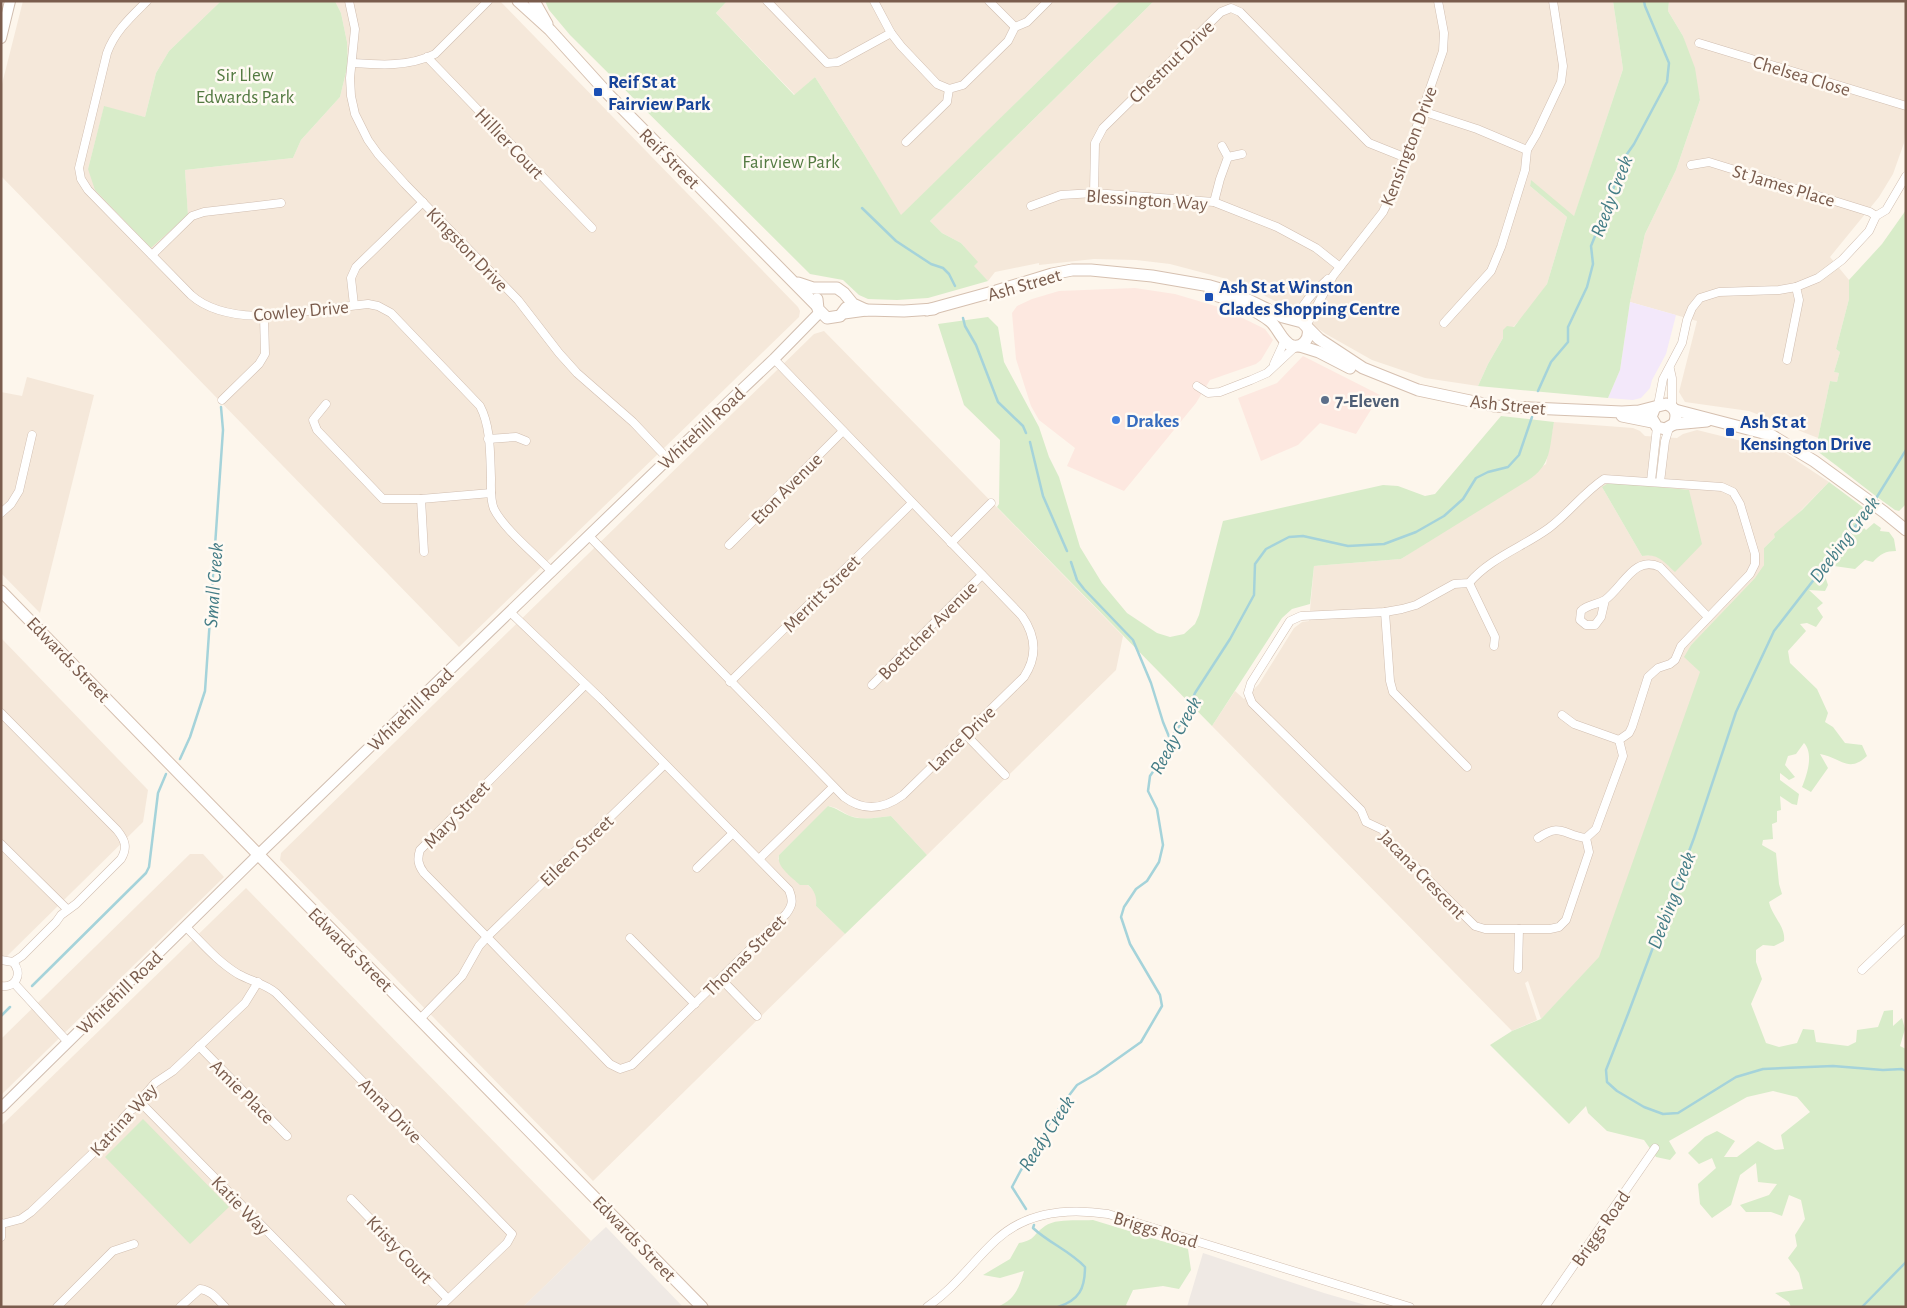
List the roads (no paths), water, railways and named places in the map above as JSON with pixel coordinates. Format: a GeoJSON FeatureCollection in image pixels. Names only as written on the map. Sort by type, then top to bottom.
{"type":"FeatureCollection","features":[{"type":"Feature","properties":{"kind":"main road","name":"Reif Street"},"geometry":{"type":"LineString","coordinates":[[518,1],[550,30],[650,138],[794,281],[818,309]]}},
{"type":"Feature","properties":{"kind":"main road","name":"Reif Street"},"geometry":{"type":"LineString","coordinates":[[534,1],[550,30]]}},
{"type":"Feature","properties":{"kind":"main road","name":"Ash Street"},"geometry":{"type":"LineString","coordinates":[[846,297],[853,304],[866,310],[877,312],[927,310],[974,301],[1061,279],[1122,273],[1152,276],[1210,286],[1234,293],[1301,324],[1340,354],[1363,368],[1418,390]]}},
{"type":"Feature","properties":{"kind":"main road","name":"Reif Street"},"geometry":{"type":"LineString","coordinates":[[794,281],[813,288],[828,288]]}},
{"type":"Feature","properties":{"kind":"main road","name":"Ash Street"},"geometry":{"type":"LineString","coordinates":[[1186,282],[1252,309],[1272,322],[1284,338]]}},
{"type":"Feature","properties":{"kind":"main road"},"geometry":{"type":"LineString","coordinates":[[828,288],[837,288],[846,297],[847,305],[844,313],[832,318],[818,309],[818,297],[828,288]]}},
{"type":"Feature","properties":{"kind":"main road","name":"Ash Street"},"geometry":{"type":"LineString","coordinates":[[844,313],[866,310]]}},
{"type":"Feature","properties":{"kind":"main road"},"geometry":{"type":"LineString","coordinates":[[1290,322],[1301,324],[1308,337],[1298,346],[1291,346],[1284,338],[1284,328],[1290,322]]}},
{"type":"Feature","properties":{"kind":"main road","name":"Ash Street"},"geometry":{"type":"LineString","coordinates":[[1298,346],[1320,352],[1372,380],[1398,389],[1418,390],[1494,406],[1598,411],[1639,411],[1657,406]]}},
{"type":"Feature","properties":{"kind":"main road"},"geometry":{"type":"LineString","coordinates":[[1716,420],[1672,426],[1665,429],[1654,424],[1651,417],[1657,406],[1666,404],[1674,409],[1716,420],[1771,435],[1799,451],[1906,530]]}},
{"type":"Feature","properties":{"kind":"main road"},"geometry":{"type":"LineString","coordinates":[[1672,426],[1676,415],[1674,409]]}},
{"type":"Feature","properties":{"kind":"main road","name":"Ash Street"},"geometry":{"type":"LineString","coordinates":[[1598,411],[1654,424]]}},
{"type":"Feature","properties":{"kind":"main road","name":"Edwards Street"},"geometry":{"type":"LineString","coordinates":[[1,591],[702,1307]]}},
{"type":"Feature","properties":{"kind":"street"},"geometry":{"type":"LineString","coordinates":[[1,38],[10,1]]}},
{"type":"Feature","properties":{"kind":"street","name":"Cowley Drive"},"geometry":{"type":"LineString","coordinates":[[147,1],[111,41],[80,168],[81,179],[88,190],[191,295],[206,307],[250,316],[264,316],[354,304],[368,304],[378,306],[392,313],[480,406],[485,416],[491,493],[494,508],[503,522],[552,572]]}},
{"type":"Feature","properties":{"kind":"street","name":"Kingston Drive"},"geometry":{"type":"LineString","coordinates":[[349,1],[355,29],[351,96],[360,127],[378,154],[518,300],[577,374],[633,422],[668,459]]}},
{"type":"Feature","properties":{"kind":"street"},"geometry":{"type":"LineString","coordinates":[[352,62],[412,63],[434,54],[488,1]]}},
{"type":"Feature","properties":{"kind":"street"},"geometry":{"type":"LineString","coordinates":[[767,1],[828,63],[838,62],[891,33]]}},
{"type":"Feature","properties":{"kind":"street"},"geometry":{"type":"LineString","coordinates":[[874,1],[891,33],[937,84],[949,89],[963,85],[1008,41],[1014,27],[1027,22],[1048,1]]}},
{"type":"Feature","properties":{"kind":"street"},"geometry":{"type":"LineString","coordinates":[[989,1],[1014,27]]}},
{"type":"Feature","properties":{"kind":"street","name":"Kensington Drive"},"geometry":{"type":"LineString","coordinates":[[1301,324],[1340,266],[1383,212],[1400,175],[1404,157],[1411,143],[1443,51],[1444,33],[1438,1]]}},
{"type":"Feature","properties":{"kind":"street"},"geometry":{"type":"LineString","coordinates":[[1444,323],[1490,271],[1501,247],[1525,170],[1527,150],[1536,136],[1561,82],[1563,66],[1553,1]]}},
{"type":"Feature","properties":{"kind":"street","name":"Chestnut Drive"},"geometry":{"type":"LineString","coordinates":[[1094,193],[1095,143],[1103,128],[1221,12],[1231,8],[1240,12],[1369,143],[1404,157]]}},
{"type":"Feature","properties":{"kind":"street","name":"Chelsea Close"},"geometry":{"type":"LineString","coordinates":[[1699,43],[1906,106]]}},
{"type":"Feature","properties":{"kind":"street","name":"Hillier Court"},"geometry":{"type":"LineString","coordinates":[[427,57],[592,228]]}},
{"type":"Feature","properties":{"kind":"street"},"geometry":{"type":"LineString","coordinates":[[906,142],[947,102],[949,89]]}},
{"type":"Feature","properties":{"kind":"street"},"geometry":{"type":"LineString","coordinates":[[1422,111],[1477,129],[1527,150]]}},
{"type":"Feature","properties":{"kind":"street"},"geometry":{"type":"LineString","coordinates":[[1214,202],[1228,157],[1222,146]]}},
{"type":"Feature","properties":{"kind":"street"},"geometry":{"type":"LineString","coordinates":[[1228,157],[1242,154]]}},
{"type":"Feature","properties":{"kind":"street","name":"St James Place"},"geometry":{"type":"LineString","coordinates":[[1691,165],[1709,162],[1870,212],[1876,216]]}},
{"type":"Feature","properties":{"kind":"street"},"geometry":{"type":"LineString","coordinates":[[1657,406],[1663,379],[1682,343],[1687,320],[1692,308],[1700,298],[1719,292],[1779,290],[1796,287],[1818,278],[1842,260],[1869,231],[1876,216],[1886,210],[1906,176]]}},
{"type":"Feature","properties":{"kind":"street","name":"Blessington Way"},"geometry":{"type":"LineString","coordinates":[[1031,206],[1061,195],[1094,193],[1214,202],[1277,227],[1316,248],[1340,266]]}},
{"type":"Feature","properties":{"kind":"street"},"geometry":{"type":"LineString","coordinates":[[354,304],[351,278],[356,267],[423,202]]}},
{"type":"Feature","properties":{"kind":"street"},"geometry":{"type":"LineString","coordinates":[[152,255],[192,216],[204,212],[281,204]]}},
{"type":"Feature","properties":{"kind":"street","name":"Kensington Drive"},"geometry":{"type":"LineString","coordinates":[[1301,324],[1300,312],[1310,297],[1333,276]]}},
{"type":"Feature","properties":{"kind":"street"},"geometry":{"type":"LineString","coordinates":[[1787,360],[1799,300],[1796,287]]}},
{"type":"Feature","properties":{"kind":"street","name":"Whitehill Road"},"geometry":{"type":"LineString","coordinates":[[1,1108],[259,854],[774,359],[818,309]]}},
{"type":"Feature","properties":{"kind":"street"},"geometry":{"type":"LineString","coordinates":[[222,400],[259,364],[265,354],[264,316]]}},
{"type":"Feature","properties":{"kind":"street"},"geometry":{"type":"LineString","coordinates":[[1273,366],[1284,338]]}},
{"type":"Feature","properties":{"kind":"street"},"geometry":{"type":"LineString","coordinates":[[1196,386],[1208,393],[1220,392],[1267,373],[1298,346]]}},
{"type":"Feature","properties":{"kind":"street","name":"Lance Drive"},"geometry":{"type":"LineString","coordinates":[[589,536],[833,787],[853,804],[875,808],[903,795],[1024,677],[1033,659],[1033,637],[1029,626],[1022,616],[774,359]]}},
{"type":"Feature","properties":{"kind":"street"},"geometry":{"type":"LineString","coordinates":[[1670,368],[1674,409]]}},
{"type":"Feature","properties":{"kind":"street"},"geometry":{"type":"LineString","coordinates":[[326,404],[313,420],[317,430],[380,496],[389,500],[491,493]]}},
{"type":"Feature","properties":{"kind":"street"},"geometry":{"type":"LineString","coordinates":[[1650,481],[1654,424]]}},
{"type":"Feature","properties":{"kind":"street"},"geometry":{"type":"LineString","coordinates":[[1660,482],[1665,441],[1672,426]]}},
{"type":"Feature","properties":{"kind":"street","name":"Eton Avenue"},"geometry":{"type":"LineString","coordinates":[[729,546],[843,431]]}},
{"type":"Feature","properties":{"kind":"street"},"geometry":{"type":"LineString","coordinates":[[1,513],[11,504],[19,492],[32,434]]}},
{"type":"Feature","properties":{"kind":"street"},"geometry":{"type":"LineString","coordinates":[[488,439],[516,437],[526,441]]}},
{"type":"Feature","properties":{"kind":"street","name":"Jacana Crescent"},"geometry":{"type":"LineString","coordinates":[[1586,838],[1589,852],[1566,920],[1560,928],[1520,929],[1475,926],[1389,841],[1383,830],[1366,822],[1360,810],[1252,703],[1248,693],[1251,683],[1290,621],[1301,616],[1385,612],[1416,605],[1454,584],[1469,583],[1479,571],[1548,528],[1592,487],[1604,479],[1722,487],[1733,492],[1740,504],[1755,554],[1755,564],[1750,574],[1681,646],[1675,660],[1658,668],[1648,677],[1630,732],[1619,740]]}},
{"type":"Feature","properties":{"kind":"street"},"geometry":{"type":"LineString","coordinates":[[421,499],[424,552]]}},
{"type":"Feature","properties":{"kind":"street","name":"Merritt Street"},"geometry":{"type":"LineString","coordinates":[[730,682],[912,503]]}},
{"type":"Feature","properties":{"kind":"street"},"geometry":{"type":"LineString","coordinates":[[951,543],[991,503]]}},
{"type":"Feature","properties":{"kind":"street"},"geometry":{"type":"LineString","coordinates":[[1605,600],[1640,565],[1651,563],[1660,568],[1708,617]]}},
{"type":"Feature","properties":{"kind":"street","name":"Boettcher Avenue"},"geometry":{"type":"LineString","coordinates":[[872,685],[982,575]]}},
{"type":"Feature","properties":{"kind":"street"},"geometry":{"type":"LineString","coordinates":[[1469,583],[1495,637],[1494,646]]}},
{"type":"Feature","properties":{"kind":"street","name":"Thomas Street"},"geometry":{"type":"LineString","coordinates":[[487,937],[610,1064],[625,1068],[632,1065],[721,979],[786,914],[791,908],[792,902],[788,890],[759,859],[602,700],[510,612]]}},
{"type":"Feature","properties":{"kind":"street"},"geometry":{"type":"LineString","coordinates":[[1385,612],[1390,682],[1393,692],[1467,767]]}},
{"type":"Feature","properties":{"kind":"street","name":"Mary Street"},"geometry":{"type":"LineString","coordinates":[[487,937],[419,867],[420,850],[585,685]]}},
{"type":"Feature","properties":{"kind":"street"},"geometry":{"type":"LineString","coordinates":[[1,713],[117,830],[126,844],[126,852],[121,859],[76,904],[67,909],[22,956],[13,962],[1,960]]}},
{"type":"Feature","properties":{"kind":"street"},"geometry":{"type":"LineString","coordinates":[[1538,838],[1550,830],[1560,830],[1586,838],[1596,830],[1623,756],[1619,740],[1574,724],[1562,715]]}},
{"type":"Feature","properties":{"kind":"street"},"geometry":{"type":"LineString","coordinates":[[965,734],[1005,775]]}},
{"type":"Feature","properties":{"kind":"street","name":"Eileen Street"},"geometry":{"type":"LineString","coordinates":[[487,937],[665,764]]}},
{"type":"Feature","properties":{"kind":"street"},"geometry":{"type":"LineString","coordinates":[[759,859],[833,787]]}},
{"type":"Feature","properties":{"kind":"street"},"geometry":{"type":"LineString","coordinates":[[697,868],[733,833]]}},
{"type":"Feature","properties":{"kind":"street"},"geometry":{"type":"LineString","coordinates":[[1,844],[67,909]]}},
{"type":"Feature","properties":{"kind":"street"},"geometry":{"type":"LineString","coordinates":[[792,902],[801,902]]}},
{"type":"Feature","properties":{"kind":"street","name":"Anna Drive"},"geometry":{"type":"LineString","coordinates":[[186,927],[222,963],[240,975],[267,986],[276,993],[512,1234],[507,1243],[440,1307]]}},
{"type":"Feature","properties":{"kind":"street"},"geometry":{"type":"LineString","coordinates":[[1862,970],[1906,928]]}},
{"type":"Feature","properties":{"kind":"street"},"geometry":{"type":"LineString","coordinates":[[1518,969],[1520,929]]}},
{"type":"Feature","properties":{"kind":"street"},"geometry":{"type":"LineString","coordinates":[[420,1019],[462,976],[479,946],[487,937]]}},
{"type":"Feature","properties":{"kind":"street"},"geometry":{"type":"LineString","coordinates":[[630,938],[695,1004]]}},
{"type":"Feature","properties":{"kind":"street"},"geometry":{"type":"LineString","coordinates":[[1,986],[8,987],[17,979],[18,970],[13,962]]}},
{"type":"Feature","properties":{"kind":"street"},"geometry":{"type":"LineString","coordinates":[[721,979],[757,1016]]}},
{"type":"Feature","properties":{"kind":"street","name":"Katrina Way"},"geometry":{"type":"LineString","coordinates":[[1,1224],[26,1216],[114,1133],[122,1118],[131,1108],[142,1104],[143,1097],[155,1083],[173,1071],[245,1003],[258,982]]}},
{"type":"Feature","properties":{"kind":"street"},"geometry":{"type":"LineString","coordinates":[[14,983],[67,1041]]}},
{"type":"Feature","properties":{"kind":"street","name":"Amie Place"},"geometry":{"type":"LineString","coordinates":[[198,1046],[287,1136]]}},
{"type":"Feature","properties":{"kind":"street","name":"Katie Way"},"geometry":{"type":"LineString","coordinates":[[142,1104],[342,1307]]}},
{"type":"Feature","properties":{"kind":"street","name":"Briggs Road"},"geometry":{"type":"LineString","coordinates":[[1545,1307],[1656,1148]]}},
{"type":"Feature","properties":{"kind":"street","name":"Kristy Court"},"geometry":{"type":"LineString","coordinates":[[351,1199],[448,1299]]}},
{"type":"Feature","properties":{"kind":"street","name":"Briggs Road"},"geometry":{"type":"LineString","coordinates":[[927,1307],[951,1288],[998,1238],[1018,1225],[1048,1213],[1084,1211],[1108,1214],[1410,1307]]}},
{"type":"Feature","properties":{"kind":"street"},"geometry":{"type":"LineString","coordinates":[[1,1224],[1,1237]]}},
{"type":"Feature","properties":{"kind":"street"},"geometry":{"type":"LineString","coordinates":[[57,1307],[113,1251],[134,1244]]}},
{"type":"Feature","properties":{"kind":"street"},"geometry":{"type":"LineString","coordinates":[[180,1307],[200,1289],[212,1294],[225,1307]]}},
{"type":"Feature","properties":{"kind":"waterway","name":"Reedy Creek"},"geometry":{"type":"LineString","coordinates":[[1538,391],[1551,362],[1568,342],[1568,327],[1587,287],[1593,264],[1591,246],[1612,194],[1620,164],[1634,144],[1667,82],[1669,63],[1644,1]]}},
{"type":"Feature","properties":{"kind":"waterway"},"geometry":{"type":"LineString","coordinates":[[862,208],[896,241],[931,264],[943,268],[949,274],[955,286]]}},
{"type":"Feature","properties":{"kind":"waterway"},"geometry":{"type":"LineString","coordinates":[[963,318],[965,326],[976,345],[998,402],[1023,426],[1026,433]]}},
{"type":"Feature","properties":{"kind":"waterway","name":"Small Creek"},"geometry":{"type":"LineString","coordinates":[[180,759],[190,737],[205,691],[223,430],[221,407]]}},
{"type":"Feature","properties":{"kind":"waterway","name":"Reedy Creek"},"geometry":{"type":"LineString","coordinates":[[1026,1209],[1012,1187],[1054,1115],[1077,1085],[1141,1042],[1162,1006],[1160,995],[1130,944],[1121,917],[1124,907],[1136,889],[1147,881],[1159,862],[1163,845],[1157,809],[1148,791],[1150,776],[1164,756],[1170,739],[1185,718],[1195,693],[1230,639],[1254,595],[1255,564],[1266,549],[1289,537],[1303,536],[1348,546],[1384,544],[1416,532],[1444,516],[1463,499],[1476,478],[1488,472],[1508,467],[1519,455],[1532,417]]}},
{"type":"Feature","properties":{"kind":"waterway"},"geometry":{"type":"LineString","coordinates":[[1030,442],[1043,496],[1067,551]]}},
{"type":"Feature","properties":{"kind":"waterway","name":"Deebing Creek"},"geometry":{"type":"LineString","coordinates":[[1875,500],[1906,450]]}},
{"type":"Feature","properties":{"kind":"waterway","name":"Deebing Creek"},"geometry":{"type":"LineString","coordinates":[[1871,506],[1774,631],[1736,712],[1694,838],[1606,1070],[1607,1082],[1617,1091],[1644,1107],[1663,1114],[1678,1113],[1736,1077],[1763,1069],[1833,1066],[1883,1070],[1902,1069],[1906,1071]]}},
{"type":"Feature","properties":{"kind":"waterway"},"geometry":{"type":"LineString","coordinates":[[1071,562],[1077,580],[1084,589],[1133,640],[1151,683],[1170,739]]}},
{"type":"Feature","properties":{"kind":"waterway","name":"Small Creek"},"geometry":{"type":"LineString","coordinates":[[32,986],[146,873],[149,867],[158,793],[166,774]]}},
{"type":"Feature","properties":{"kind":"waterway","name":"Small Creek"},"geometry":{"type":"LineString","coordinates":[[1,1016],[10,1007]]}},
{"type":"Feature","properties":{"kind":"waterway","name":"Reedy Creek"},"geometry":{"type":"LineString","coordinates":[[1034,1225],[1033,1228],[1039,1233],[1073,1256],[1085,1267],[1084,1282],[1079,1293],[1071,1301],[1058,1307]]}},
{"type":"Feature","properties":{"kind":"waterway","name":"Deebing Creek"},"geometry":{"type":"LineString","coordinates":[[1862,1307],[1906,1262]]}},
{"type":"Feature","properties":{"kind":"place","name":"Reif St at Fairview Park"},"geometry":{"type":"Point","coordinates":[598,92]}},
{"type":"Feature","properties":{"kind":"place","name":"Ash St at Winston Glades Shopping Centre"},"geometry":{"type":"Point","coordinates":[1209,297]}},
{"type":"Feature","properties":{"kind":"place","name":"7-Eleven"},"geometry":{"type":"Point","coordinates":[1325,400]}},
{"type":"Feature","properties":{"kind":"place","name":"Drakes"},"geometry":{"type":"Point","coordinates":[1116,420]}},
{"type":"Feature","properties":{"kind":"place","name":"Ash St at Kensington Drive"},"geometry":{"type":"Point","coordinates":[1730,432]}},
{"type":"Feature","properties":{"kind":"park label","name":"Sir Llew Edwards Park"},"geometry":{"type":"Point","coordinates":[245,85]}},
{"type":"Feature","properties":{"kind":"park label","name":"Fairview Park"},"geometry":{"type":"Point","coordinates":[791,161]}}]}
